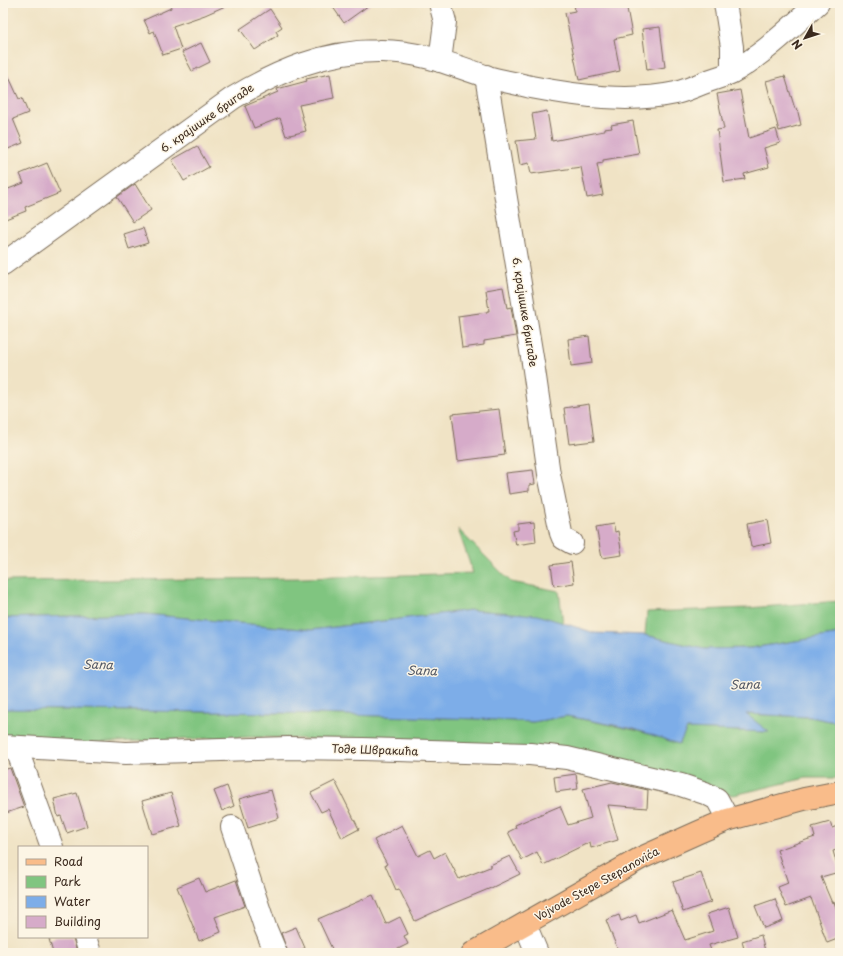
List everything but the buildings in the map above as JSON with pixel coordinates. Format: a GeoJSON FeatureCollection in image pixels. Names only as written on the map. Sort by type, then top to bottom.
{"type":"FeatureCollection","features":[{"type":"Feature","properties":{"kind":"main road","name":"Vojvode Stepe Stepanovića"},"geometry":{"type":"LineString","coordinates":[[474,953],[641,858],[727,820],[804,798],[840,792]]}},
{"type":"Feature","properties":{"kind":"street"},"geometry":{"type":"LineString","coordinates":[[440,3],[445,22],[440,62]]}},
{"type":"Feature","properties":{"kind":"street"},"geometry":{"type":"LineString","coordinates":[[725,3],[732,47],[732,72]]}},
{"type":"Feature","properties":{"kind":"street","name":"6. крајишке бригаде"},"geometry":{"type":"LineString","coordinates":[[3,264],[228,102],[259,83],[288,69],[316,59],[358,51],[400,52],[486,76],[553,91],[622,98],[651,97],[676,92],[732,72],[749,62],[783,36],[818,3]]}},
{"type":"Feature","properties":{"kind":"street","name":"6. крајишке бригаде"},"geometry":{"type":"LineString","coordinates":[[486,76],[533,363],[549,474],[561,533],[564,538],[572,543]]}},
{"type":"Feature","properties":{"kind":"street"},"geometry":{"type":"LineString","coordinates":[[10,747],[52,846]]}},
{"type":"Feature","properties":{"kind":"street","name":"Тоде Швракића"},"geometry":{"type":"LineString","coordinates":[[10,747],[126,753],[295,748],[530,754],[567,758],[681,785],[706,793],[717,799],[727,820]]}},
{"type":"Feature","properties":{"kind":"street"},"geometry":{"type":"LineString","coordinates":[[232,827],[265,927],[276,953]]}},
{"type":"Feature","properties":{"kind":"street"},"geometry":{"type":"LineString","coordinates":[[525,924],[537,953]]}},
{"type":"Feature","properties":{"kind":"street"},"geometry":{"type":"LineString","coordinates":[[85,938],[90,953]]}},
{"type":"Feature","properties":{"kind":"green space"},"geometry":{"type":"Polygon","coordinates":[[[458,529],[511,582],[559,591],[563,623],[532,615],[471,610],[311,630],[145,614],[3,618],[3,581],[303,578],[473,573],[458,529]]]}},
{"type":"Feature","properties":{"kind":"green space"},"geometry":{"type":"Polygon","coordinates":[[[840,601],[840,634],[751,648],[704,649],[645,635],[647,612],[748,608],[840,601]]]}},
{"type":"Feature","properties":{"kind":"green space"},"geometry":{"type":"Polygon","coordinates":[[[3,709],[282,713],[533,722],[567,716],[639,731],[679,744],[687,729],[768,732],[745,714],[810,717],[840,723],[840,778],[806,778],[734,795],[723,794],[622,767],[397,742],[250,737],[87,743],[3,738],[3,709]]]}},
{"type":"Feature","properties":{"kind":"water","name":"Sana"},"geometry":{"type":"Polygon","coordinates":[[[471,610],[538,615],[595,633],[645,635],[704,649],[751,648],[840,634],[840,723],[810,717],[746,714],[769,732],[687,729],[679,744],[634,729],[567,716],[533,722],[282,713],[3,709],[3,618],[145,614],[311,630],[471,610]]]}}]}
